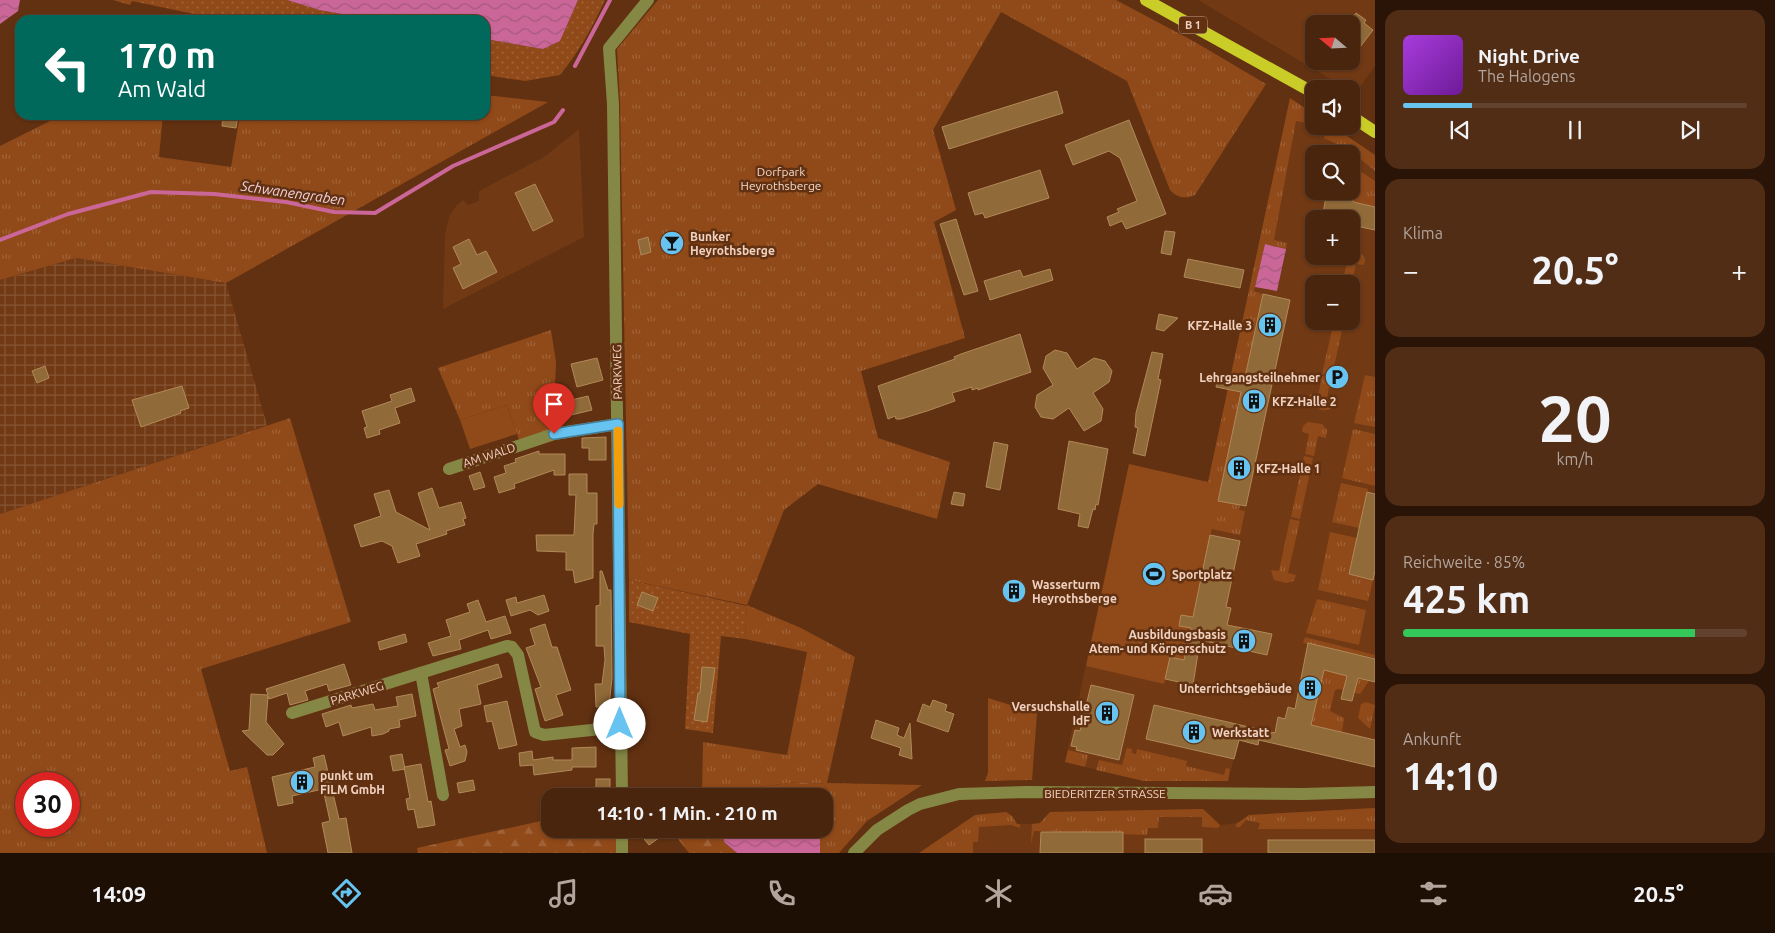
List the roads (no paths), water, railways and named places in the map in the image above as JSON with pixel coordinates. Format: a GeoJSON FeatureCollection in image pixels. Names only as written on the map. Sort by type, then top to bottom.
{"type":"FeatureCollection","features":[{"type":"Feature","properties":{"kind":"main road","name":"B 1"},"geometry":{"type":"LineString","coordinates":[[1146,0],[1305,88]]}},
{"type":"Feature","properties":{"kind":"main road"},"geometry":{"type":"LineString","coordinates":[[1360,122],[1375,132]]}},
{"type":"Feature","properties":{"kind":"street","name":"PARKWEG"},"geometry":{"type":"LineString","coordinates":[[622,788],[613,104],[609,48],[648,0]]}},
{"type":"Feature","properties":{"kind":"street","name":"AM WALD"},"geometry":{"type":"LineString","coordinates":[[449,469],[554,434],[618,424]]}},
{"type":"Feature","properties":{"kind":"street","name":"PARKWEG"},"geometry":{"type":"LineString","coordinates":[[292,713],[498,647],[512,646],[518,654],[535,732],[544,735],[620,727]]}},
{"type":"Feature","properties":{"kind":"street"},"geometry":{"type":"LineString","coordinates":[[421,673],[443,795]]}},
{"type":"Feature","properties":{"kind":"street","name":"BIEDERITZER STRASSE"},"geometry":{"type":"LineString","coordinates":[[854,853],[877,830],[908,810],[928,802],[959,794],[1028,792],[1303,794],[1375,792]]}},
{"type":"Feature","properties":{"kind":"street"},"geometry":{"type":"LineString","coordinates":[[622,838],[622,853]]}},
{"type":"Feature","properties":{"kind":"water"},"geometry":{"type":"Polygon","coordinates":[[[0,0],[20,0],[18,11],[0,24],[0,0]]]}},
{"type":"Feature","properties":{"kind":"water"},"geometry":{"type":"Polygon","coordinates":[[[287,0],[578,0],[560,41],[543,49],[490,40],[490,15],[348,15],[319,10],[287,0]]]}},
{"type":"Feature","properties":{"kind":"water"},"geometry":{"type":"Polygon","coordinates":[[[1265,244],[1286,249],[1277,291],[1255,287],[1265,244]]]}},
{"type":"Feature","properties":{"kind":"water"},"geometry":{"type":"Polygon","coordinates":[[[723,838],[820,838],[820,853],[737,853],[724,842],[723,838]]]}},
{"type":"Feature","properties":{"kind":"waterway","name":"Schwanengraben"},"geometry":{"type":"LineString","coordinates":[[575,66],[610,0]]}},
{"type":"Feature","properties":{"kind":"waterway","name":"Schwanengraben"},"geometry":{"type":"LineString","coordinates":[[0,240],[68,214],[151,192],[214,194],[286,202],[334,212],[375,213],[453,166],[554,122],[563,110]]}},
{"type":"Feature","properties":{"kind":"place","name":"Bunker Heyrothsberge"},"geometry":{"type":"Point","coordinates":[672,243]}},
{"type":"Feature","properties":{"kind":"place","name":"KFZ-Halle 3"},"geometry":{"type":"Point","coordinates":[1270,325]}},
{"type":"Feature","properties":{"kind":"place","name":"Lehrgangsteilnehmer"},"geometry":{"type":"Point","coordinates":[1337,377]}},
{"type":"Feature","properties":{"kind":"place","name":"KFZ-Halle 2"},"geometry":{"type":"Point","coordinates":[1254,401]}},
{"type":"Feature","properties":{"kind":"place","name":"KFZ-Halle 1"},"geometry":{"type":"Point","coordinates":[1239,468]}},
{"type":"Feature","properties":{"kind":"place","name":"Sportplatz"},"geometry":{"type":"Point","coordinates":[1154,574]}},
{"type":"Feature","properties":{"kind":"place","name":"Wasserturm Heyrothsberge"},"geometry":{"type":"Point","coordinates":[1014,591]}},
{"type":"Feature","properties":{"kind":"place","name":"Ausbildungsbasis Atem- und Körperschutz"},"geometry":{"type":"Point","coordinates":[1244,641]}},
{"type":"Feature","properties":{"kind":"place","name":"Unterrichtsgebäude"},"geometry":{"type":"Point","coordinates":[1310,688]}},
{"type":"Feature","properties":{"kind":"place","name":"Versuchshalle IdF"},"geometry":{"type":"Point","coordinates":[1107,713]}},
{"type":"Feature","properties":{"kind":"place","name":"Werkstatt"},"geometry":{"type":"Point","coordinates":[1194,732]}},
{"type":"Feature","properties":{"kind":"place","name":"punkt um FILM GmbH"},"geometry":{"type":"Point","coordinates":[302,782]}},
{"type":"Feature","properties":{"kind":"park label","name":"Dorfpark Heyrothsberge"},"geometry":{"type":"Point","coordinates":[781,178]}}]}
